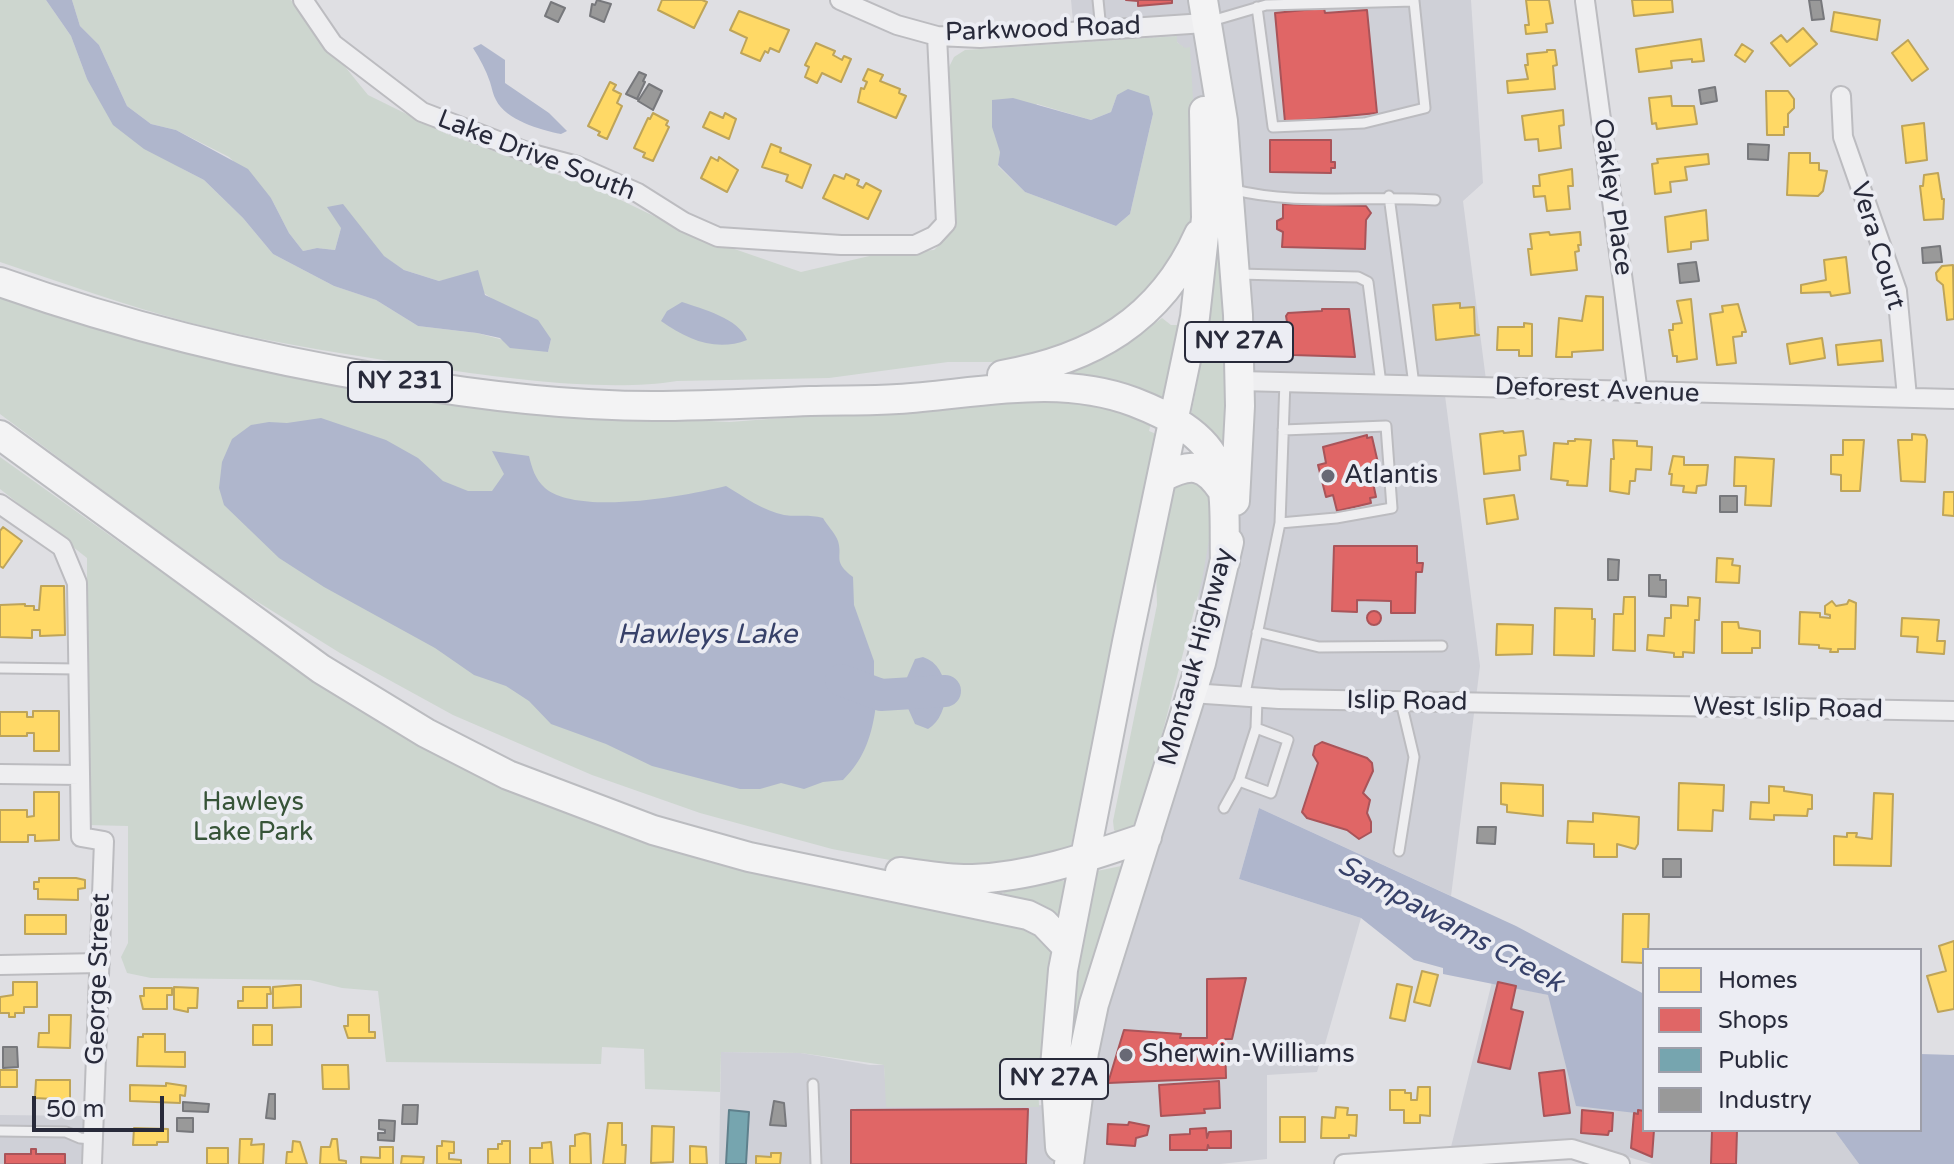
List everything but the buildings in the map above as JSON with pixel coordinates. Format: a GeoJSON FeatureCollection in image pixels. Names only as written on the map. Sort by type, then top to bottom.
{"type":"FeatureCollection","features":[{"type":"Feature","properties":{"kind":"main road","name":"Montauk Highway"},"geometry":{"type":"LineString","coordinates":[[1069,1164],[1084,1052],[1096,996],[1191,693],[1225,562],[1238,467],[1240,381],[1235,274],[1223,121],[1204,11]]}},
{"type":"Feature","properties":{"kind":"main road","name":"NY 27A"},"geometry":{"type":"LineString","coordinates":[[1063,1164],[1056,1111],[1055,1067],[1067,947],[1195,317],[1206,218],[1204,11]]}},
{"type":"Feature","properties":{"kind":"main road"},"geometry":{"type":"LineString","coordinates":[[811,401],[1016,372],[1055,364],[1087,352],[1128,326],[1162,294],[1187,259],[1206,218]]}},
{"type":"Feature","properties":{"kind":"main road","name":"NY 231"},"geometry":{"type":"LineString","coordinates":[[0,282],[125,323],[219,347],[313,367],[460,391],[616,405],[714,406],[811,401]]}},
{"type":"Feature","properties":{"kind":"main road"},"geometry":{"type":"LineString","coordinates":[[811,401],[898,399],[1022,388],[1081,388],[1126,399],[1175,421],[1208,449],[1219,469],[1225,562]]}},
{"type":"Feature","properties":{"kind":"main road"},"geometry":{"type":"LineString","coordinates":[[0,435],[321,669],[480,762],[653,830],[749,857],[1028,915],[1044,923],[1067,947]]}},
{"type":"Feature","properties":{"kind":"main road"},"geometry":{"type":"LineString","coordinates":[[1163,477],[1183,468],[1197,468],[1210,475],[1222,490]]}},
{"type":"Feature","properties":{"kind":"main road"},"geometry":{"type":"LineString","coordinates":[[251,618],[378,691],[503,752],[619,798],[753,840],[877,868],[956,879],[1013,874],[1084,858],[1147,837]]}},
{"type":"Feature","properties":{"kind":"street","name":"Lake Drive South"},"geometry":{"type":"LineString","coordinates":[[303,0],[333,44],[422,112],[532,154],[577,166],[638,193],[684,222],[718,237],[841,245],[915,245],[934,236],[946,223],[937,36]]}},
{"type":"Feature","properties":{"kind":"street","name":"Parkwood Road"},"geometry":{"type":"LineString","coordinates":[[840,0],[897,25],[937,36],[980,38],[1101,30],[1204,11]]}},
{"type":"Feature","properties":{"kind":"street","name":"Oakley Place"},"geometry":{"type":"LineString","coordinates":[[1585,1],[1638,393]]}},
{"type":"Feature","properties":{"kind":"street","name":"Vera Court"},"geometry":{"type":"LineString","coordinates":[[1841,96],[1843,137],[1897,291],[1907,397]]}},
{"type":"Feature","properties":{"kind":"street","name":"Deforest Avenue"},"geometry":{"type":"LineString","coordinates":[[1240,381],[1954,399]]}},
{"type":"Feature","properties":{"kind":"street"},"geometry":{"type":"LineString","coordinates":[[0,504],[62,547],[77,583],[80,775],[0,774]]}},
{"type":"Feature","properties":{"kind":"street","name":"Islip Road"},"geometry":{"type":"LineString","coordinates":[[1191,693],[1250,698],[1622,706]]}},
{"type":"Feature","properties":{"kind":"street","name":"West Islip Road"},"geometry":{"type":"LineString","coordinates":[[1622,706],[1954,711]]}},
{"type":"Feature","properties":{"kind":"street","name":"George Street"},"geometry":{"type":"LineString","coordinates":[[80,775],[81,837],[104,841],[92,1164]]}},
{"type":"Feature","properties":{"kind":"street"},"geometry":{"type":"LineString","coordinates":[[0,965],[100,963]]}},
{"type":"Feature","properties":{"kind":"street"},"geometry":{"type":"LineString","coordinates":[[1344,1164],[1572,1156],[1620,1164]]}},
{"type":"Feature","properties":{"kind":"lane"},"geometry":{"type":"LineString","coordinates":[[1098,0],[1101,30]]}},
{"type":"Feature","properties":{"kind":"lane"},"geometry":{"type":"LineString","coordinates":[[1204,11],[1270,5],[1414,1],[1425,108],[1364,123],[1273,127],[1257,7]]}},
{"type":"Feature","properties":{"kind":"lane"},"geometry":{"type":"LineString","coordinates":[[1228,188],[1271,198],[1389,196],[1435,200]]}},
{"type":"Feature","properties":{"kind":"lane"},"geometry":{"type":"LineString","coordinates":[[1389,196],[1414,385]]}},
{"type":"Feature","properties":{"kind":"lane"},"geometry":{"type":"LineString","coordinates":[[1235,274],[1358,277],[1368,282],[1381,384]]}},
{"type":"Feature","properties":{"kind":"lane"},"geometry":{"type":"LineString","coordinates":[[1224,808],[1239,781],[1256,728],[1250,698],[1257,632],[1280,523],[1285,381]]}},
{"type":"Feature","properties":{"kind":"lane"},"geometry":{"type":"LineString","coordinates":[[1280,523],[1336,518],[1392,508],[1386,426],[1283,430]]}},
{"type":"Feature","properties":{"kind":"lane"},"geometry":{"type":"LineString","coordinates":[[1257,632],[1319,647],[1442,646]]}},
{"type":"Feature","properties":{"kind":"lane"},"geometry":{"type":"LineString","coordinates":[[0,668],[78,669]]}},
{"type":"Feature","properties":{"kind":"lane"},"geometry":{"type":"LineString","coordinates":[[1399,851],[1414,757],[1401,702]]}},
{"type":"Feature","properties":{"kind":"lane"},"geometry":{"type":"LineString","coordinates":[[1239,781],[1271,793],[1288,740],[1256,728]]}},
{"type":"Feature","properties":{"kind":"lane"},"geometry":{"type":"LineString","coordinates":[[813,1084],[816,1164]]}},
{"type":"Feature","properties":{"kind":"lane"},"geometry":{"type":"LineString","coordinates":[[0,1131],[66,1132],[93,1139]]}},
{"type":"Feature","properties":{"kind":"shaded area"},"geometry":{"type":"Polygon","coordinates":[[[1071,0],[1471,0],[1483,183],[1463,201],[1486,380],[1443,380],[1480,666],[1451,896],[1259,808],[1239,879],[1361,918],[1317,1072],[1267,1075],[1267,1159],[1220,1164],[1075,1164],[1088,1058],[1198,701],[1199,203],[1184,48],[1177,42],[1177,36],[1075,43],[1071,0]]]}},
{"type":"Feature","properties":{"kind":"shaded area"},"geometry":{"type":"Polygon","coordinates":[[[1492,982],[1548,995],[1642,1112],[1642,1132],[1835,1132],[1859,1164],[1652,1164],[1567,1139],[1451,1147],[1492,982]]]}},
{"type":"Feature","properties":{"kind":"shaded area"},"geometry":{"type":"Polygon","coordinates":[[[721,1052],[801,1053],[884,1065],[887,1107],[1058,1105],[1056,1164],[719,1164],[721,1052]]]}},
{"type":"Feature","properties":{"kind":"shaded area"},"geometry":{"type":"Polygon","coordinates":[[[0,1115],[90,1116],[90,1164],[0,1164],[0,1115]]]}},
{"type":"Feature","properties":{"kind":"green space"},"geometry":{"type":"Polygon","coordinates":[[[0,0],[46,0],[71,36],[87,79],[181,168],[204,180],[243,218],[273,254],[334,286],[376,300],[418,326],[477,333],[548,352],[551,339],[463,276],[439,281],[404,270],[341,228],[335,250],[317,248],[303,251],[289,233],[271,198],[229,157],[176,130],[151,124],[127,106],[99,45],[80,26],[72,0],[291,0],[368,95],[447,134],[602,191],[691,234],[801,272],[878,254],[934,250],[954,230],[948,69],[954,57],[965,50],[1177,36],[1177,42],[1185,48],[1190,47],[1199,203],[1187,241],[1152,297],[1115,327],[1015,362],[948,362],[829,378],[621,385],[528,380],[347,354],[222,330],[143,309],[0,262],[0,0]],[[1117,95],[1111,112],[1091,120],[1037,104],[1000,152],[998,166],[1025,192],[1116,226],[1130,214],[1153,114],[1117,95]]]}},
{"type":"Feature","properties":{"kind":"green space"},"geometry":{"type":"Polygon","coordinates":[[[1219,202],[1232,450],[1223,450],[1191,415],[1209,309],[1219,202]]]}},
{"type":"Feature","properties":{"kind":"green space"},"geometry":{"type":"Polygon","coordinates":[[[0,292],[381,390],[495,411],[730,422],[1065,396],[1151,423],[1149,431],[1156,434],[1104,685],[1092,761],[1089,762],[1070,850],[1012,867],[921,866],[832,849],[700,813],[592,775],[453,715],[340,653],[224,581],[0,414],[0,292]]]}},
{"type":"Feature","properties":{"kind":"green space"},"geometry":{"type":"Polygon","coordinates":[[[1162,318],[1171,325],[1181,325],[1167,400],[1115,383],[1060,376],[1101,359],[1162,318]]]}},
{"type":"Feature","properties":{"kind":"green space","name":"Hawleys Lake Park"},"geometry":{"type":"Polygon","coordinates":[[[0,457],[276,654],[408,740],[536,799],[1028,922],[1050,939],[1051,954],[1058,955],[1045,1074],[1038,1076],[1039,1107],[886,1107],[884,1065],[801,1053],[721,1052],[720,1092],[645,1089],[644,1049],[602,1047],[601,1064],[386,1062],[378,991],[342,988],[310,980],[151,978],[127,973],[121,957],[128,943],[128,826],[87,825],[87,558],[0,489],[0,457]]]}},
{"type":"Feature","properties":{"kind":"green space"},"geometry":{"type":"Polygon","coordinates":[[[1201,474],[1215,506],[1202,580],[1138,827],[1121,837],[1114,830],[1113,821],[1157,605],[1156,570],[1174,484],[1201,474]]]}},
{"type":"Feature","properties":{"kind":"green space"},"geometry":{"type":"Polygon","coordinates":[[[1126,865],[1071,1055],[1080,934],[1091,878],[1097,871],[1126,865]]]}},
{"type":"Feature","properties":{"kind":"green space"},"geometry":{"type":"Polygon","coordinates":[[[1070,875],[1062,923],[1047,909],[1003,896],[1004,890],[1060,877],[1060,881],[1064,881],[1070,875]]]}},
{"type":"Feature","properties":{"kind":"water"},"geometry":{"type":"Polygon","coordinates":[[[46,0],[72,0],[80,26],[99,45],[127,106],[151,124],[176,130],[248,169],[271,198],[289,233],[303,251],[317,248],[335,250],[341,228],[327,207],[343,204],[384,256],[404,270],[439,281],[478,270],[485,295],[538,320],[551,339],[548,352],[510,348],[500,338],[477,333],[418,326],[376,300],[334,286],[273,254],[243,218],[204,180],[144,149],[113,125],[87,79],[71,36],[46,0]]]}},
{"type":"Feature","properties":{"kind":"water"},"geometry":{"type":"Polygon","coordinates":[[[481,44],[505,60],[505,83],[549,113],[567,131],[561,134],[534,127],[501,107],[473,48],[481,44]]]}},
{"type":"Feature","properties":{"kind":"water"},"geometry":{"type":"Polygon","coordinates":[[[1128,89],[1149,96],[1153,114],[1130,214],[1116,226],[1025,192],[998,165],[1000,152],[992,127],[992,100],[1013,98],[1091,120],[1111,112],[1117,95],[1128,89]]]}},
{"type":"Feature","properties":{"kind":"water"},"geometry":{"type":"Polygon","coordinates":[[[682,302],[728,320],[743,332],[747,340],[724,345],[702,342],[681,334],[661,321],[667,311],[682,302]]]}},
{"type":"Feature","properties":{"kind":"water","name":"Hawleys Lake"},"geometry":{"type":"Polygon","coordinates":[[[321,418],[386,440],[418,458],[443,481],[468,491],[492,491],[504,474],[492,451],[529,456],[536,477],[545,488],[582,501],[633,501],[726,486],[777,513],[823,518],[838,541],[840,563],[853,577],[854,605],[874,661],[874,686],[881,687],[882,703],[876,705],[870,736],[857,763],[843,780],[823,782],[804,789],[781,783],[760,789],[740,789],[652,766],[606,744],[551,724],[529,701],[506,686],[474,675],[435,648],[324,587],[279,558],[224,505],[219,488],[222,462],[232,439],[251,425],[321,418]]]}},
{"type":"Feature","properties":{"kind":"water"},"geometry":{"type":"Polygon","coordinates":[[[923,657],[933,662],[939,670],[945,691],[941,713],[928,729],[915,724],[907,706],[890,702],[889,687],[905,682],[915,659],[923,657]]]}},
{"type":"Feature","properties":{"kind":"water"},"geometry":{"type":"Polygon","coordinates":[[[1259,808],[1516,926],[1642,993],[1642,1114],[1576,1106],[1548,995],[1443,974],[1443,968],[1414,960],[1361,918],[1239,879],[1259,808]]]}},
{"type":"Feature","properties":{"kind":"water"},"geometry":{"type":"Polygon","coordinates":[[[1922,1054],[1954,1055],[1954,1164],[1859,1164],[1835,1132],[1922,1132],[1922,1054]]]}},
{"type":"Feature","properties":{"kind":"waterway","name":"Sampawams Creek"},"geometry":{"type":"LineString","coordinates":[[841,680],[881,695],[945,691]]}},
{"type":"Feature","properties":{"kind":"place","name":"Atlantis"},"geometry":{"type":"Point","coordinates":[1328,476]}},
{"type":"Feature","properties":{"kind":"place","name":"Sherwin-Williams"},"geometry":{"type":"Point","coordinates":[1126,1055]}}]}
